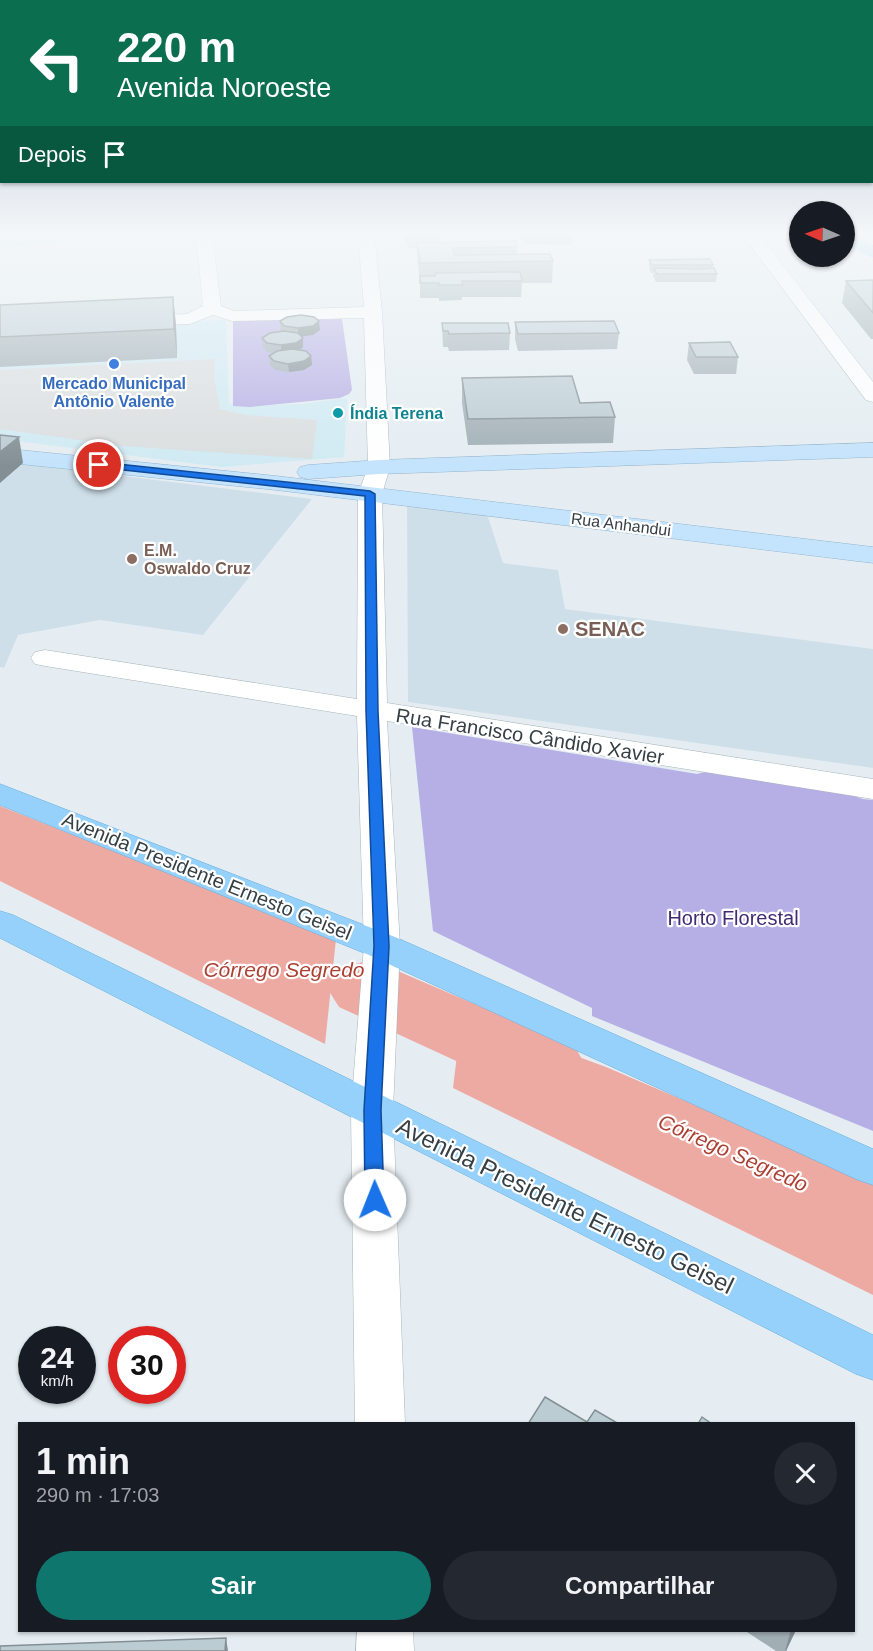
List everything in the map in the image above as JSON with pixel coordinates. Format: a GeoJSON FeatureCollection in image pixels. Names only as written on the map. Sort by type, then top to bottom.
{"type":"FeatureCollection","features":[{"type":"Feature","properties":{"kind":"main road","name":"Avenida Presidente Ernesto Geisel"},"geometry":{"type":"LineString","coordinates":[[0,794],[873,1168]]}},
{"type":"Feature","properties":{"kind":"main road","name":"Avenida Presidente Ernesto Geisel"},"geometry":{"type":"LineString","coordinates":[[0,923],[873,1359]]}},
{"type":"Feature","properties":{"kind":"street"},"geometry":{"type":"LineString","coordinates":[[113,323],[190,319],[207,311]]}},
{"type":"Feature","properties":{"kind":"street"},"geometry":{"type":"LineString","coordinates":[[218,311],[232,316],[373,312],[372,711],[381,956],[372,1110],[380,1422]]}},
{"type":"Feature","properties":{"kind":"street"},"geometry":{"type":"LineString","coordinates":[[808,311],[873,396]]}},
{"type":"Feature","properties":{"kind":"street"},"geometry":{"type":"LineString","coordinates":[[0,455],[219,478],[374,481],[873,450]]}},
{"type":"Feature","properties":{"kind":"street","name":"Rua Anhandui"},"geometry":{"type":"LineString","coordinates":[[374,481],[873,555]]}},
{"type":"Feature","properties":{"kind":"street","name":"Rua Francisco Cândido Xavier"},"geometry":{"type":"LineString","coordinates":[[45,658],[873,789]]}},
{"type":"Feature","properties":{"kind":"street"},"geometry":{"type":"LineString","coordinates":[[385,1632],[385,1651]]}},
{"type":"Feature","properties":{"kind":"shaded area","name":"Mercado Municipal Antônio Valente"},"geometry":{"type":"Polygon","coordinates":[[[226,320],[229,404],[240,406],[302,404],[347,398],[344,457],[221,467],[0,439],[0,330],[226,320]]]}},
{"type":"Feature","properties":{"kind":"shaded area"},"geometry":{"type":"Polygon","coordinates":[[[215,359],[214,377],[220,409],[245,415],[317,420],[312,459],[122,446],[0,429],[0,370],[215,359]]]}},
{"type":"Feature","properties":{"kind":"shaded area","name":"E.M. Oswaldo Cruz"},"geometry":{"type":"Polygon","coordinates":[[[0,461],[312,499],[203,635],[100,620],[18,635],[4,668],[0,667],[0,461]]]}},
{"type":"Feature","properties":{"kind":"shaded area","name":"SENAC"},"geometry":{"type":"Polygon","coordinates":[[[407,504],[487,514],[503,563],[558,570],[565,609],[873,649],[873,768],[408,702],[407,504]]]}},
{"type":"Feature","properties":{"kind":"green space"},"geometry":{"type":"Polygon","coordinates":[[[342,319],[352,390],[349,394],[340,398],[250,407],[233,406],[233,321],[342,319]]]}},
{"type":"Feature","properties":{"kind":"green space","name":"Horto Florestal"},"geometry":{"type":"Polygon","coordinates":[[[412,727],[697,774],[720,768],[810,781],[863,799],[873,800],[873,1131],[592,1016],[592,1008],[433,931],[412,727]]]}},
{"type":"Feature","properties":{"kind":"water","name":"Córrego Segredo"},"geometry":{"type":"Polygon","coordinates":[[[0,806],[336,939],[325,1044],[0,881],[0,806]]]}},
{"type":"Feature","properties":{"kind":"water","name":"Córrego Segredo"},"geometry":{"type":"Polygon","coordinates":[[[462,1014],[606,1067],[873,1181],[873,1295],[453,1088],[462,1014]]]}},
{"type":"Feature","properties":{"kind":"building"},"geometry":{"type":"Polygon","coordinates":[[[0,311],[173,311],[174,329],[0,337],[0,311]]]}},
{"type":"Feature","properties":{"kind":"building"},"geometry":{"type":"Polygon","coordinates":[[[301,315],[314,317],[319,321],[313,326],[298,328],[284,326],[280,321],[287,317],[301,315]]]}},
{"type":"Feature","properties":{"kind":"building"},"geometry":{"type":"Polygon","coordinates":[[[614,321],[619,333],[518,334],[515,322],[614,321]]]}},
{"type":"Feature","properties":{"kind":"building"},"geometry":{"type":"Polygon","coordinates":[[[442,323],[508,323],[510,333],[449,334],[448,331],[443,331],[442,323]]]}},
{"type":"Feature","properties":{"kind":"building"},"geometry":{"type":"Polygon","coordinates":[[[284,331],[298,333],[303,338],[296,343],[281,345],[267,343],[262,338],[270,333],[284,331]]]}},
{"type":"Feature","properties":{"kind":"building"},"geometry":{"type":"Polygon","coordinates":[[[730,342],[738,357],[696,357],[689,343],[730,342]]]}},
{"type":"Feature","properties":{"kind":"building"},"geometry":{"type":"Polygon","coordinates":[[[292,349],[306,351],[311,356],[304,361],[288,364],[274,361],[269,356],[277,351],[292,349]]]}},
{"type":"Feature","properties":{"kind":"building"},"geometry":{"type":"Polygon","coordinates":[[[572,376],[580,403],[610,402],[615,417],[468,419],[462,378],[572,376]]]}},
{"type":"Feature","properties":{"kind":"building"},"geometry":{"type":"Polygon","coordinates":[[[0,435],[19,437],[0,452],[0,435]]]}},
{"type":"Feature","properties":{"kind":"building"},"geometry":{"type":"Polygon","coordinates":[[[545,1397],[587,1422],[529,1422],[545,1397]]]}},
{"type":"Feature","properties":{"kind":"building"},"geometry":{"type":"Polygon","coordinates":[[[595,1410],[616,1422],[587,1422],[595,1410]]]}},
{"type":"Feature","properties":{"kind":"building"},"geometry":{"type":"Polygon","coordinates":[[[702,1417],[709,1422],[699,1422],[702,1417]]]}},
{"type":"Feature","properties":{"kind":"building"},"geometry":{"type":"Polygon","coordinates":[[[226,1638],[225,1651],[0,1651],[0,1646],[226,1638]]]}},
{"type":"Feature","properties":{"kind":"waterway","name":"Córrego Segredo"},"geometry":{"type":"LineString","coordinates":[[320,968],[366,988]]}},
{"type":"Feature","properties":{"kind":"waterway","name":"Córrego Segredo"},"geometry":{"type":"LineString","coordinates":[[366,988],[546,1068]]}},
{"type":"Feature","properties":{"kind":"place","name":"Mercado Municipal Antônio Valente"},"geometry":{"type":"Point","coordinates":[114,364]}},
{"type":"Feature","properties":{"kind":"place","name":"Índia Terena"},"geometry":{"type":"Point","coordinates":[338,413]}},
{"type":"Feature","properties":{"kind":"place","name":"E.M. Oswaldo Cruz"},"geometry":{"type":"Point","coordinates":[132,559]}},
{"type":"Feature","properties":{"kind":"place","name":"SENAC"},"geometry":{"type":"Point","coordinates":[563,629]}},
{"type":"Feature","properties":{"kind":"route"},"geometry":{"type":"LineString","coordinates":[[99,465],[370,494],[372,711],[382,946],[372,1110],[375,1200]]}}]}
